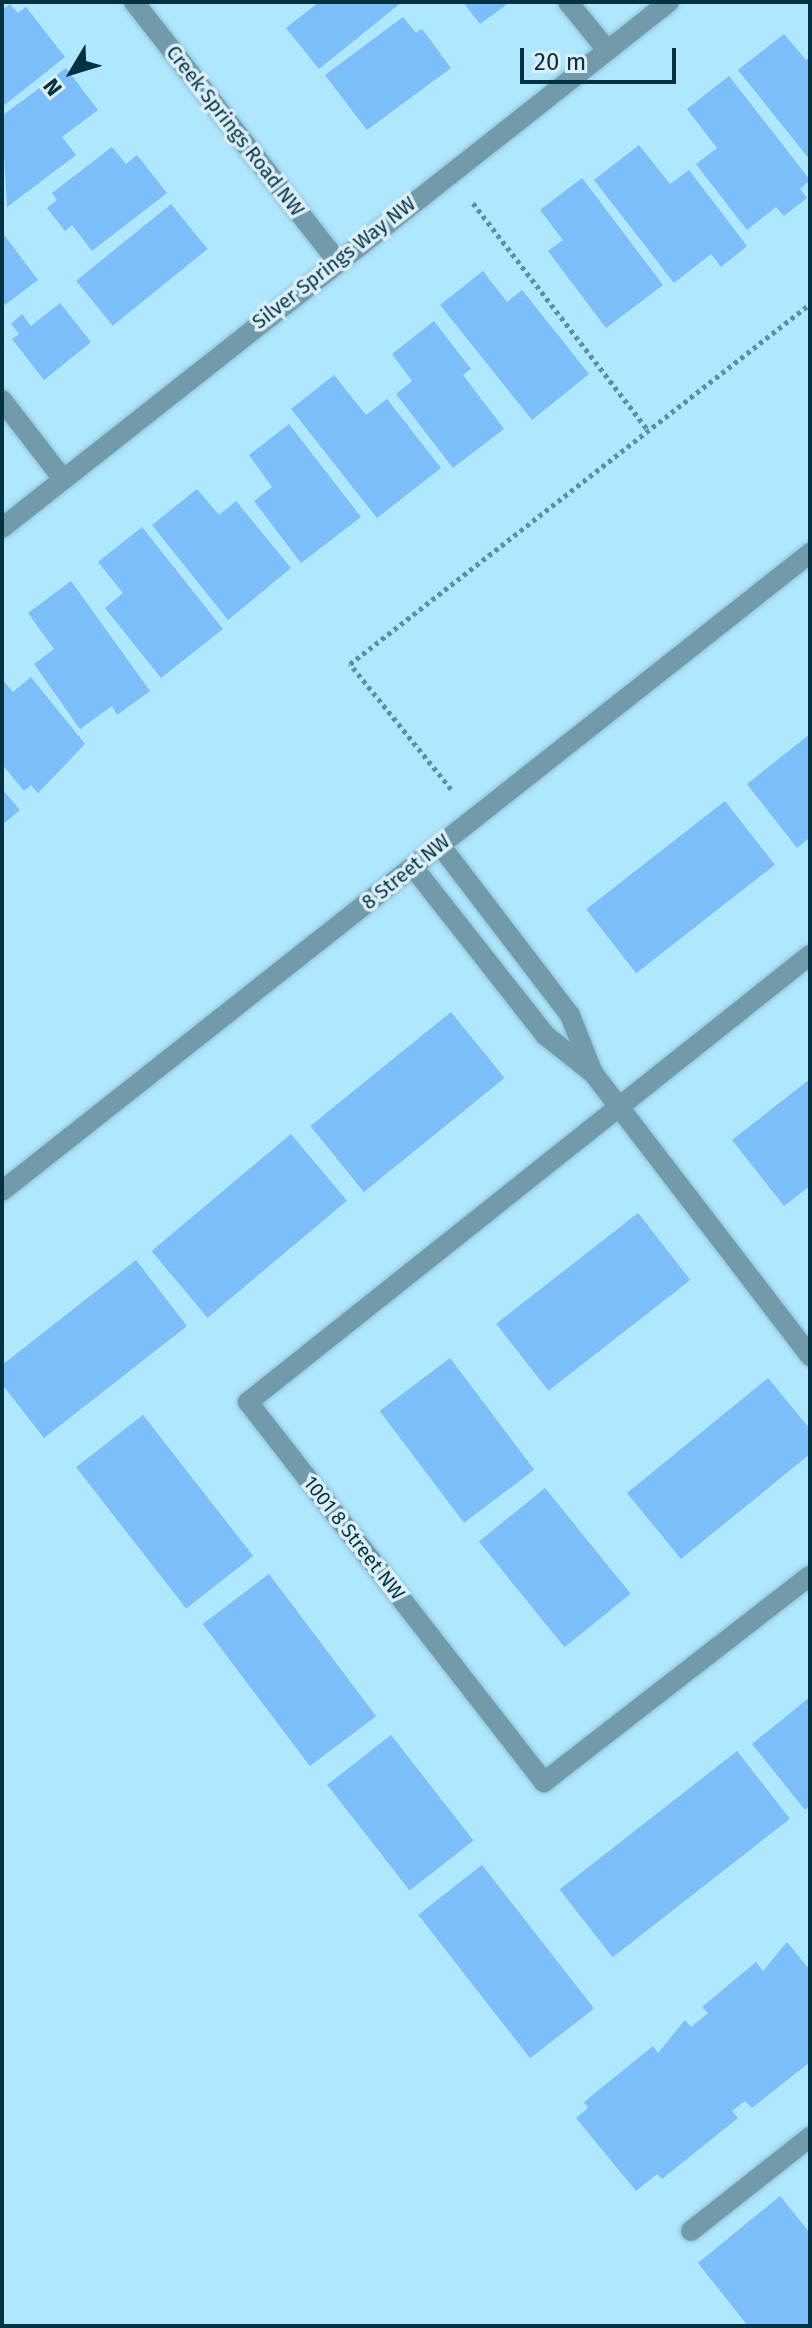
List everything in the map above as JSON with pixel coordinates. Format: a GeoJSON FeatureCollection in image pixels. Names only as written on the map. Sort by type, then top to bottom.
{"type":"FeatureCollection","features":[{"type":"Feature","properties":{"kind":"street","name":"Creek Springs Road NW"},"geometry":{"type":"LineString","coordinates":[[134,2],[336,260]]}},
{"type":"Feature","properties":{"kind":"street"},"geometry":{"type":"LineString","coordinates":[[568,2],[607,50]]}},
{"type":"Feature","properties":{"kind":"street","name":"Silver Springs Way NW"},"geometry":{"type":"LineString","coordinates":[[2,528],[336,260],[669,2]]}},
{"type":"Feature","properties":{"kind":"street"},"geometry":{"type":"LineString","coordinates":[[2,400],[63,479]]}},
{"type":"Feature","properties":{"kind":"street","name":"8 Street NW"},"geometry":{"type":"LineString","coordinates":[[2,1191],[810,553]]}},
{"type":"Feature","properties":{"kind":"street"},"geometry":{"type":"LineString","coordinates":[[440,845],[570,1015],[593,1073]]}},
{"type":"Feature","properties":{"kind":"street"},"geometry":{"type":"LineString","coordinates":[[413,867],[545,1035],[593,1073],[810,1356]]}},
{"type":"Feature","properties":{"kind":"street","name":"1001 8 Street NW"},"geometry":{"type":"LineString","coordinates":[[810,955],[248,1402],[544,1782],[810,1576]]}},
{"type":"Feature","properties":{"kind":"street"},"geometry":{"type":"LineString","coordinates":[[691,2231],[809,2141]]}},
{"type":"Feature","properties":{"kind":"path"},"geometry":{"type":"LineString","coordinates":[[476,207],[648,430]]}},
{"type":"Feature","properties":{"kind":"path"},"geometry":{"type":"LineString","coordinates":[[474,818],[350,664],[810,304]]}},
{"type":"Feature","properties":{"kind":"building"},"geometry":{"type":"Polygon","coordinates":[[[319,2],[402,2],[319,69],[286,28],[319,2]]]}},
{"type":"Feature","properties":{"kind":"building"},"geometry":{"type":"Polygon","coordinates":[[[463,2],[510,2],[480,24],[463,2]]]}},
{"type":"Feature","properties":{"kind":"building"},"geometry":{"type":"Polygon","coordinates":[[[10,4],[18,13],[26,7],[65,57],[2,107],[2,10],[10,4]]]}},
{"type":"Feature","properties":{"kind":"building"},"geometry":{"type":"Polygon","coordinates":[[[403,17],[416,33],[422,29],[451,68],[367,130],[325,75],[403,17]]]}},
{"type":"Feature","properties":{"kind":"building"},"geometry":{"type":"Polygon","coordinates":[[[784,34],[806,60],[810,57],[810,160],[738,70],[784,34]]]}},
{"type":"Feature","properties":{"kind":"building"},"geometry":{"type":"Polygon","coordinates":[[[66,68],[98,110],[62,137],[76,155],[7,207],[2,116],[66,68]]]}},
{"type":"Feature","properties":{"kind":"building"},"geometry":{"type":"Polygon","coordinates":[[[729,76],[810,180],[800,189],[807,198],[784,216],[776,207],[747,230],[696,164],[717,148],[687,109],[729,76]]]}},
{"type":"Feature","properties":{"kind":"building"},"geometry":{"type":"Polygon","coordinates":[[[639,145],[670,184],[689,170],[747,246],[721,267],[711,254],[674,283],[594,180],[639,145]]]}},
{"type":"Feature","properties":{"kind":"building"},"geometry":{"type":"Polygon","coordinates":[[[112,147],[126,164],[137,155],[167,193],[92,251],[72,225],[65,231],[47,208],[57,200],[52,193],[112,147]]]}},
{"type":"Feature","properties":{"kind":"building"},"geometry":{"type":"Polygon","coordinates":[[[582,178],[663,285],[606,328],[548,251],[563,240],[540,210],[582,178]]]}},
{"type":"Feature","properties":{"kind":"building"},"geometry":{"type":"Polygon","coordinates":[[[171,204],[208,249],[113,326],[76,281],[171,204]]]}},
{"type":"Feature","properties":{"kind":"building"},"geometry":{"type":"Polygon","coordinates":[[[2,232],[38,280],[2,307],[2,232]]]}},
{"type":"Feature","properties":{"kind":"building"},"geometry":{"type":"Polygon","coordinates":[[[483,271],[507,302],[522,290],[589,374],[532,420],[440,305],[483,271]]]}},
{"type":"Feature","properties":{"kind":"building"},"geometry":{"type":"Polygon","coordinates":[[[60,303],[91,342],[44,380],[12,339],[19,334],[11,324],[22,314],[31,326],[60,303]]]}},
{"type":"Feature","properties":{"kind":"building"},"geometry":{"type":"Polygon","coordinates":[[[434,321],[471,369],[463,375],[504,429],[453,468],[396,394],[412,381],[392,354],[434,321]]]}},
{"type":"Feature","properties":{"kind":"building"},"geometry":{"type":"Polygon","coordinates":[[[334,375],[366,415],[387,399],[441,468],[377,518],[291,409],[334,375]]]}},
{"type":"Feature","properties":{"kind":"building"},"geometry":{"type":"Polygon","coordinates":[[[289,424],[361,517],[301,563],[254,501],[272,487],[249,455],[289,424]]]}},
{"type":"Feature","properties":{"kind":"building"},"geometry":{"type":"Polygon","coordinates":[[[197,489],[219,515],[236,501],[291,568],[228,620],[152,525],[197,489]]]}},
{"type":"Feature","properties":{"kind":"building"},"geometry":{"type":"Polygon","coordinates":[[[142,527],[223,629],[161,678],[105,608],[123,593],[98,562],[142,527]]]}},
{"type":"Feature","properties":{"kind":"building"},"geometry":{"type":"Polygon","coordinates":[[[71,581],[150,691],[117,715],[112,706],[80,729],[34,664],[54,649],[28,613],[71,581]]]}},
{"type":"Feature","properties":{"kind":"building"},"geometry":{"type":"Polygon","coordinates":[[[31,677],[85,744],[38,793],[31,785],[24,791],[2,764],[2,679],[13,692],[31,677]]]}},
{"type":"Feature","properties":{"kind":"building"},"geometry":{"type":"Polygon","coordinates":[[[810,734],[810,837],[797,848],[747,784],[810,734]]]}},
{"type":"Feature","properties":{"kind":"building"},"geometry":{"type":"Polygon","coordinates":[[[2,789],[20,810],[2,825],[2,789]]]}},
{"type":"Feature","properties":{"kind":"building"},"geometry":{"type":"Polygon","coordinates":[[[725,801],[775,865],[636,973],[586,909],[725,801]]]}},
{"type":"Feature","properties":{"kind":"building"},"geometry":{"type":"Polygon","coordinates":[[[451,1012],[504,1078],[364,1192],[310,1126],[451,1012]]]}},
{"type":"Feature","properties":{"kind":"building"},"geometry":{"type":"Polygon","coordinates":[[[810,1079],[810,1186],[784,1206],[732,1140],[810,1079]]]}},
{"type":"Feature","properties":{"kind":"building"},"geometry":{"type":"Polygon","coordinates":[[[291,1134],[347,1201],[208,1318],[152,1251],[291,1134]]]}},
{"type":"Feature","properties":{"kind":"building"},"geometry":{"type":"Polygon","coordinates":[[[638,1213],[690,1280],[548,1391],[496,1324],[638,1213]]]}},
{"type":"Feature","properties":{"kind":"building"},"geometry":{"type":"Polygon","coordinates":[[[136,1260],[187,1326],[44,1438],[2,1384],[2,1365],[136,1260]]]}},
{"type":"Feature","properties":{"kind":"building"},"geometry":{"type":"Polygon","coordinates":[[[450,1358],[534,1470],[464,1523],[380,1411],[450,1358]]]}},
{"type":"Feature","properties":{"kind":"building"},"geometry":{"type":"Polygon","coordinates":[[[768,1378],[810,1429],[810,1454],[681,1559],[627,1493],[768,1378]]]}},
{"type":"Feature","properties":{"kind":"building"},"geometry":{"type":"Polygon","coordinates":[[[143,1415],[253,1556],[186,1608],[76,1467],[143,1415]]]}},
{"type":"Feature","properties":{"kind":"building"},"geometry":{"type":"Polygon","coordinates":[[[545,1488],[631,1594],[565,1647],[479,1541],[545,1488]]]}},
{"type":"Feature","properties":{"kind":"building"},"geometry":{"type":"Polygon","coordinates":[[[269,1574],[376,1716],[310,1766],[203,1624],[269,1574]]]}},
{"type":"Feature","properties":{"kind":"building"},"geometry":{"type":"Polygon","coordinates":[[[810,1697],[810,1805],[805,1810],[752,1744],[810,1697]]]}},
{"type":"Feature","properties":{"kind":"building"},"geometry":{"type":"Polygon","coordinates":[[[391,1735],[473,1841],[410,1890],[327,1785],[391,1735]]]}},
{"type":"Feature","properties":{"kind":"building"},"geometry":{"type":"Polygon","coordinates":[[[737,1751],[790,1819],[613,1957],[560,1890],[737,1751]]]}},
{"type":"Feature","properties":{"kind":"building"},"geometry":{"type":"Polygon","coordinates":[[[482,1865],[594,2008],[530,2058],[418,1915],[482,1865]]]}},
{"type":"Feature","properties":{"kind":"building"},"geometry":{"type":"Polygon","coordinates":[[[787,1942],[810,1970],[810,2062],[752,2108],[745,2101],[732,2111],[738,2118],[662,2179],[657,2174],[636,2191],[576,2118],[588,2108],[584,2102],[653,2046],[658,2053],[685,2020],[691,2027],[708,2013],[702,2007],[756,1962],[763,1971],[787,1942]]]}},
{"type":"Feature","properties":{"kind":"building"},"geometry":{"type":"Polygon","coordinates":[[[780,2196],[810,2233],[810,2326],[748,2326],[698,2263],[780,2196]]]}}]}
